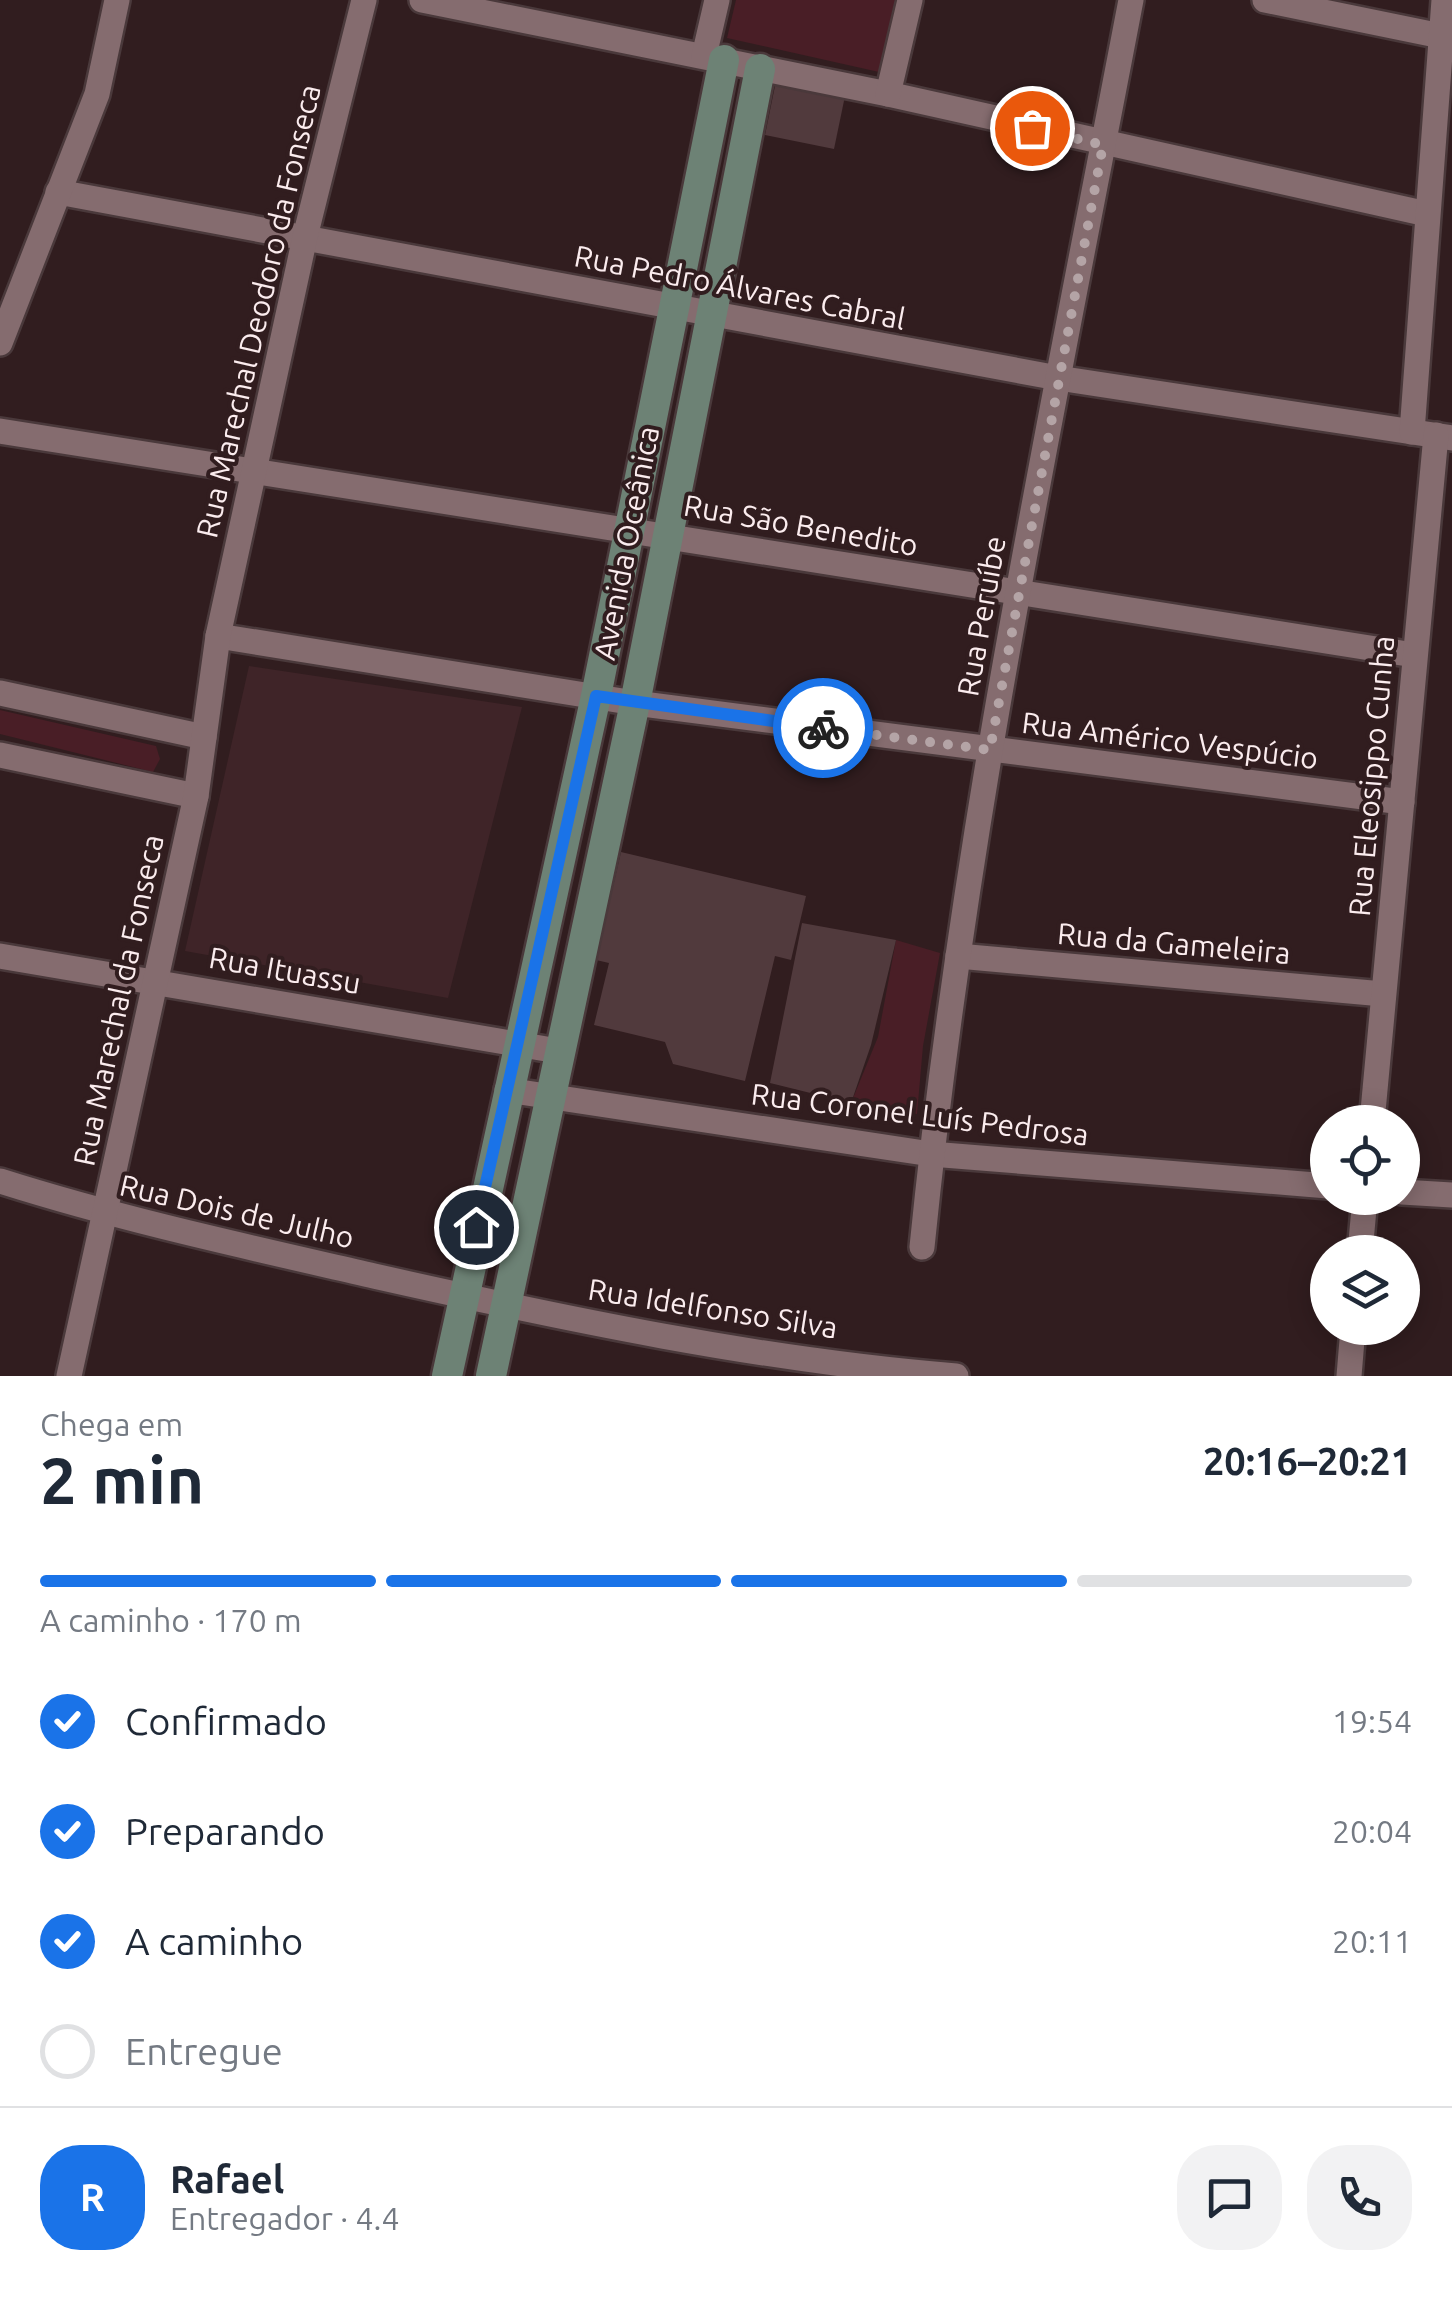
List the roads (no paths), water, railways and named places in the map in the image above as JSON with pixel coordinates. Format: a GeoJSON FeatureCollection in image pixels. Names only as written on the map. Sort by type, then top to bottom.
{"type":"FeatureCollection","features":[{"type":"Feature","properties":{"kind":"street"},"geometry":{"type":"LineString","coordinates":[[0,343],[97,94],[117,0]]}},
{"type":"Feature","properties":{"kind":"street","name":"Rua Marechal Deodoro da Fonseca"},"geometry":{"type":"LineString","coordinates":[[218,636],[305,238],[364,0]]}},
{"type":"Feature","properties":{"kind":"street"},"geometry":{"type":"LineString","coordinates":[[422,0],[888,94],[1426,214]]}},
{"type":"Feature","properties":{"kind":"street"},"geometry":{"type":"LineString","coordinates":[[714,58],[717,0]]}},
{"type":"Feature","properties":{"kind":"street"},"geometry":{"type":"LineString","coordinates":[[888,94],[910,0]]}},
{"type":"Feature","properties":{"kind":"street","name":"Rua Peruíbe"},"geometry":{"type":"LineString","coordinates":[[922,1247],[958,956],[990,750],[1016,595],[1131,0]]}},
{"type":"Feature","properties":{"kind":"street"},"geometry":{"type":"LineString","coordinates":[[1265,0],[1442,36]]}},
{"type":"Feature","properties":{"kind":"street","name":"Rua Eleosippo Cunha"},"geometry":{"type":"LineString","coordinates":[[1374,1105],[1433,435],[1426,214],[1444,0]]}},
{"type":"Feature","properties":{"kind":"street","name":"Avenida Oceânica"},"geometry":{"type":"LineString","coordinates":[[447,1376],[516,1043],[596,696],[672,308],[714,58]]}},
{"type":"Feature","properties":{"kind":"street","name":"Avenida Oceânica"},"geometry":{"type":"LineString","coordinates":[[491,1376],[714,316],[760,68]]}},
{"type":"Feature","properties":{"kind":"street","name":"Rua Pedro Álvares Cabral"},"geometry":{"type":"LineString","coordinates":[[58,192],[1058,378],[1433,435]]}},
{"type":"Feature","properties":{"kind":"street","name":"Rua São Benedito"},"geometry":{"type":"LineString","coordinates":[[0,431],[629,528],[1016,595],[1414,656]]}},
{"type":"Feature","properties":{"kind":"street","name":"Rua Américo Vespúcio"},"geometry":{"type":"LineString","coordinates":[[218,636],[634,704],[1402,802]]}},
{"type":"Feature","properties":{"kind":"street","name":"Rua Marechal da Fonseca"},"geometry":{"type":"LineString","coordinates":[[69,1376],[196,796],[218,636]]}},
{"type":"Feature","properties":{"kind":"street"},"geometry":{"type":"LineString","coordinates":[[0,693],[204,737]]}},
{"type":"Feature","properties":{"kind":"street"},"geometry":{"type":"LineString","coordinates":[[0,754],[196,796]]}},
{"type":"Feature","properties":{"kind":"street","name":"Rua Ituassu"},"geometry":{"type":"LineString","coordinates":[[0,956],[558,1051]]}},
{"type":"Feature","properties":{"kind":"street","name":"Rua da Gameleira"},"geometry":{"type":"LineString","coordinates":[[958,956],[1384,994]]}},
{"type":"Feature","properties":{"kind":"street","name":"Rua Coronel Luís Pedrosa"},"geometry":{"type":"LineString","coordinates":[[507,1090],[931,1154],[1310,1185]]}},
{"type":"Feature","properties":{"kind":"street","name":"Rua Dois de Julho"},"geometry":{"type":"LineString","coordinates":[[0,1181],[104,1214],[462,1296]]}},
{"type":"Feature","properties":{"kind":"street"},"geometry":{"type":"LineString","coordinates":[[1420,1193],[1452,1195]]}},
{"type":"Feature","properties":{"kind":"street","name":"Rua Idelfonso Silva"},"geometry":{"type":"LineString","coordinates":[[462,1296],[688,1339],[956,1376]]}},
{"type":"Feature","properties":{"kind":"street"},"geometry":{"type":"LineString","coordinates":[[1349,1376],[1352,1345]]}}]}
